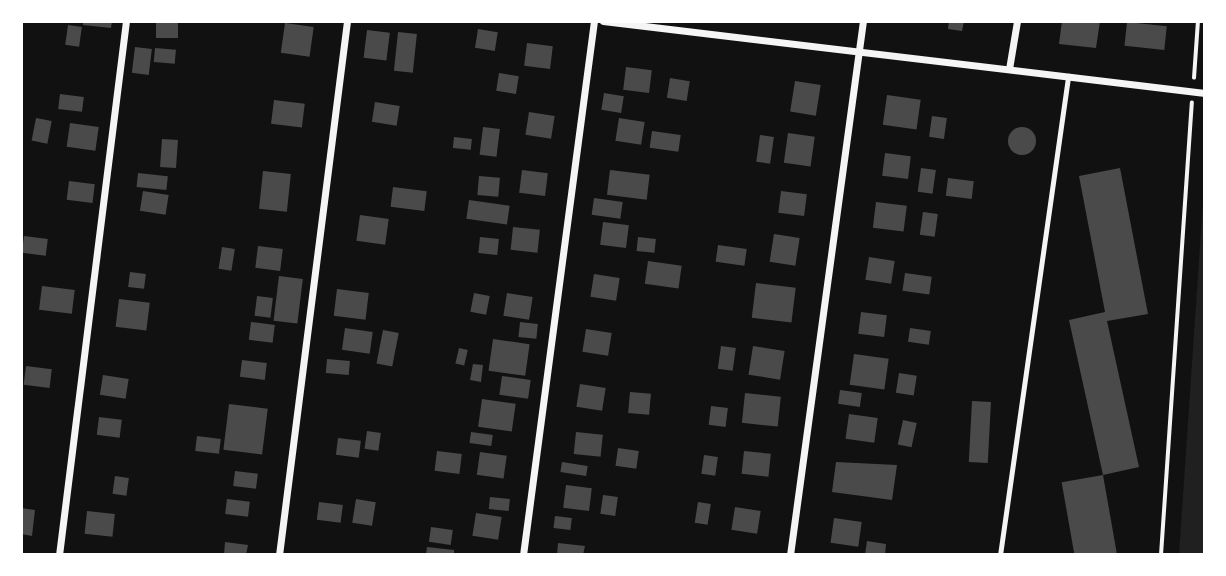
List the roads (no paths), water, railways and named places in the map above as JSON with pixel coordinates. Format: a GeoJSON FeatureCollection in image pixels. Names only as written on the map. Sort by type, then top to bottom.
{"type":"FeatureCollection","features":[{"type":"Feature","properties":{"kind":"street"},"geometry":{"type":"LineString","coordinates":[[60,555],[126,21]]}},
{"type":"Feature","properties":{"kind":"street"},"geometry":{"type":"LineString","coordinates":[[279,555],[347,21]]}},
{"type":"Feature","properties":{"kind":"street"},"geometry":{"type":"LineString","coordinates":[[523,555],[594,21]]}},
{"type":"Feature","properties":{"kind":"street"},"geometry":{"type":"LineString","coordinates":[[603,21],[1205,93]]}},
{"type":"Feature","properties":{"kind":"street"},"geometry":{"type":"LineString","coordinates":[[790,555],[863,21]]}},
{"type":"Feature","properties":{"kind":"street"},"geometry":{"type":"LineString","coordinates":[[1009,69],[1017,21]]}},
{"type":"Feature","properties":{"kind":"lane"},"geometry":{"type":"LineString","coordinates":[[1000,555],[1068,76]]}}]}
